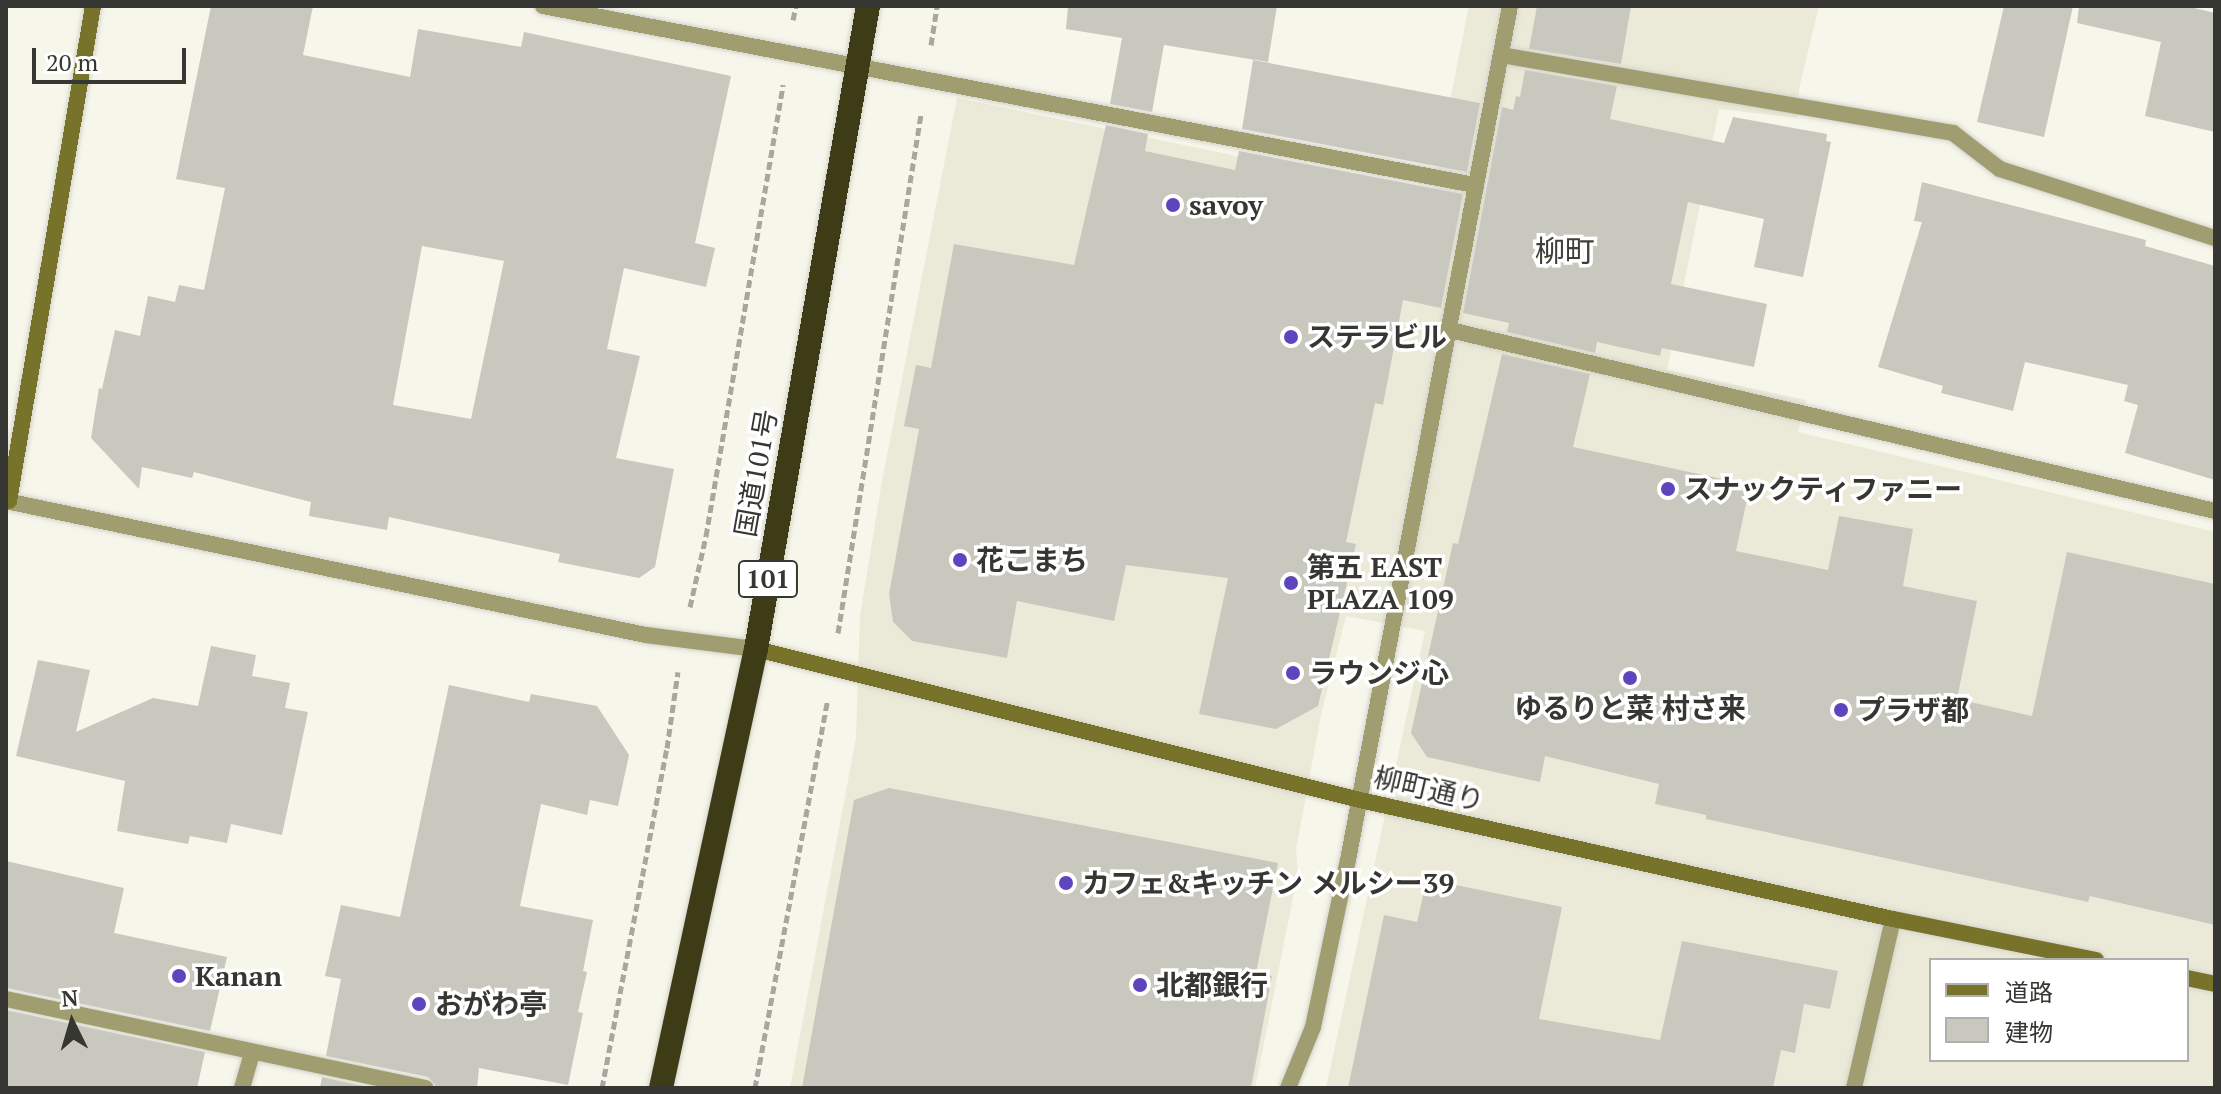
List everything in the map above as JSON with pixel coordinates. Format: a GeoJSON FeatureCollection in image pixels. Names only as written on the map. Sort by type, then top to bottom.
{"type":"FeatureCollection","features":[{"type":"Feature","properties":{"kind":"highway","name":"国道101号"},"geometry":{"type":"LineString","coordinates":[[661,1088],[756,649],[868,6]]}},
{"type":"Feature","properties":{"kind":"street"},"geometry":{"type":"LineString","coordinates":[[93,6],[7,504],[682,640],[756,649]]}},
{"type":"Feature","properties":{"kind":"street"},"geometry":{"type":"LineString","coordinates":[[543,6],[858,67],[927,77],[1474,185]]}},
{"type":"Feature","properties":{"kind":"street"},"geometry":{"type":"LineString","coordinates":[[1288,1088],[1313,1027],[1360,800],[1510,6]]}},
{"type":"Feature","properties":{"kind":"street"},"geometry":{"type":"LineString","coordinates":[[1501,55],[1953,133],[2000,169],[2215,238]]}},
{"type":"Feature","properties":{"kind":"street"},"geometry":{"type":"LineString","coordinates":[[1450,330],[2215,511]]}},
{"type":"Feature","properties":{"kind":"street","name":"柳町通り"},"geometry":{"type":"LineString","coordinates":[[756,649],[1360,800],[1893,919],[2086,958]]}},
{"type":"Feature","properties":{"kind":"street"},"geometry":{"type":"LineString","coordinates":[[1854,1088],[1893,919]]}},
{"type":"Feature","properties":{"kind":"street"},"geometry":{"type":"LineString","coordinates":[[2189,978],[2215,984]]}},
{"type":"Feature","properties":{"kind":"street"},"geometry":{"type":"LineString","coordinates":[[6,999],[426,1088]]}},
{"type":"Feature","properties":{"kind":"street"},"geometry":{"type":"LineString","coordinates":[[242,1088],[252,1053]]}},
{"type":"Feature","properties":{"kind":"path"},"geometry":{"type":"LineString","coordinates":[[602,1088],[667,748],[682,640],[706,536],[796,6]]}},
{"type":"Feature","properties":{"kind":"path"},"geometry":{"type":"LineString","coordinates":[[755,1088],[833,669],[937,6]]}},
{"type":"Feature","properties":{"kind":"shaded area"},"geometry":{"type":"Polygon","coordinates":[[[1469,6],[1819,6],[1799,89],[1797,118],[1719,109],[1667,370],[1806,400],[1798,432],[2215,532],[2215,1088],[1326,1088],[1425,631],[1346,616],[1321,715],[1296,849],[1298,873],[1255,1088],[790,1088],[856,738],[860,616],[882,481],[957,98],[1431,196],[1469,6]]]}},
{"type":"Feature","properties":{"kind":"building"},"geometry":{"type":"Polygon","coordinates":[[[211,6],[313,6],[303,55],[410,77],[418,29],[521,47],[524,32],[731,76],[695,243],[715,248],[706,287],[624,268],[607,349],[640,356],[616,458],[674,469],[655,567],[639,578],[558,562],[560,554],[389,517],[387,530],[309,516],[311,502],[194,472],[192,478],[142,467],[139,489],[91,438],[99,388],[102,389],[115,330],[140,336],[148,296],[175,302],[179,285],[204,290],[225,188],[176,179],[211,6]],[[422,246],[393,405],[471,419],[504,261],[422,246]]]}},
{"type":"Feature","properties":{"kind":"building"},"geometry":{"type":"Polygon","coordinates":[[[1068,6],[1277,6],[1268,62],[1164,45],[1152,112],[1110,104],[1122,38],[1066,29],[1068,6]]]}},
{"type":"Feature","properties":{"kind":"building"},"geometry":{"type":"Polygon","coordinates":[[[1537,6],[1631,6],[1621,64],[1529,49],[1537,6]]]}},
{"type":"Feature","properties":{"kind":"building"},"geometry":{"type":"Polygon","coordinates":[[[2004,6],[2073,6],[2044,137],[1977,122],[2004,6]]]}},
{"type":"Feature","properties":{"kind":"building"},"geometry":{"type":"Polygon","coordinates":[[[2079,6],[2186,6],[2215,13],[2215,132],[2145,116],[2161,42],[2077,23],[2079,6]]]}},
{"type":"Feature","properties":{"kind":"building"},"geometry":{"type":"Polygon","coordinates":[[[1253,60],[1480,103],[1467,172],[1242,129],[1253,60]]]}},
{"type":"Feature","properties":{"kind":"building"},"geometry":{"type":"Polygon","coordinates":[[[1525,70],[1617,86],[1610,119],[1724,143],[1733,117],[1827,134],[1826,141],[1831,142],[1803,277],[1754,267],[1764,219],[1688,202],[1671,284],[1767,304],[1754,367],[1662,348],[1660,356],[1597,342],[1595,353],[1507,332],[1509,323],[1463,313],[1502,107],[1513,110],[1516,96],[1520,97],[1525,70]]]}},
{"type":"Feature","properties":{"kind":"building"},"geometry":{"type":"Polygon","coordinates":[[[1106,125],[1148,134],[1145,151],[1235,170],[1239,151],[1463,194],[1441,308],[1403,300],[1383,405],[1375,403],[1346,542],[1356,544],[1318,706],[1276,729],[1199,714],[1228,578],[1126,565],[1114,621],[1017,601],[1007,658],[912,641],[893,622],[889,594],[919,429],[904,426],[916,365],[931,368],[954,244],[1074,265],[1106,125]]]}},
{"type":"Feature","properties":{"kind":"building"},"geometry":{"type":"Polygon","coordinates":[[[1922,182],[2146,240],[2145,246],[2215,266],[2215,480],[2125,453],[2138,405],[2124,401],[2128,385],[2025,362],[2013,411],[1941,393],[1943,386],[1878,367],[1922,222],[1914,221],[1922,182]]]}},
{"type":"Feature","properties":{"kind":"building"},"geometry":{"type":"Polygon","coordinates":[[[1502,354],[1590,374],[1573,447],[1750,485],[1736,551],[1828,570],[1839,516],[1913,529],[1903,586],[1977,601],[1957,699],[2032,716],[2067,552],[2215,584],[2215,925],[2090,896],[2088,902],[1706,819],[1706,815],[1655,804],[1659,784],[1545,756],[1540,782],[1427,757],[1411,733],[1453,543],[1458,544],[1502,354]]]}},
{"type":"Feature","properties":{"kind":"building"},"geometry":{"type":"Polygon","coordinates":[[[211,646],[256,655],[252,676],[290,683],[285,708],[308,712],[282,835],[231,824],[227,843],[190,836],[188,844],[117,831],[125,781],[16,756],[38,660],[90,670],[76,732],[153,698],[198,706],[211,646]]]}},
{"type":"Feature","properties":{"kind":"building"},"geometry":{"type":"Polygon","coordinates":[[[449,685],[529,702],[531,694],[597,706],[629,755],[618,806],[590,800],[587,815],[541,804],[520,906],[593,920],[583,971],[587,972],[578,1012],[583,1013],[568,1085],[479,1068],[477,1088],[437,1088],[428,1077],[326,1056],[341,979],[325,976],[341,905],[400,917],[449,685]]]}},
{"type":"Feature","properties":{"kind":"building"},"geometry":{"type":"Polygon","coordinates":[[[889,788],[1278,863],[1256,973],[1272,976],[1251,1088],[802,1088],[854,800],[889,788]]]}},
{"type":"Feature","properties":{"kind":"building"},"geometry":{"type":"Polygon","coordinates":[[[6,861],[124,888],[114,933],[227,957],[210,1031],[6,988],[6,861]]]}},
{"type":"Feature","properties":{"kind":"building"},"geometry":{"type":"Polygon","coordinates":[[[1427,879],[1562,907],[1539,1019],[1660,1040],[1682,941],[1838,971],[1830,1009],[1804,1004],[1795,1053],[1781,1050],[1773,1088],[1348,1088],[1384,915],[1417,922],[1427,879]]]}},
{"type":"Feature","properties":{"kind":"building"},"geometry":{"type":"Polygon","coordinates":[[[6,1010],[205,1052],[197,1088],[6,1088],[6,1010]]]}},
{"type":"Feature","properties":{"kind":"building"},"geometry":{"type":"Polygon","coordinates":[[[322,1077],[373,1088],[320,1088],[322,1077]]]}},
{"type":"Feature","properties":{"kind":"place","name":"savoy"},"geometry":{"type":"Point","coordinates":[1173,205]}},
{"type":"Feature","properties":{"kind":"place","name":"ステラビル"},"geometry":{"type":"Point","coordinates":[1291,337]}},
{"type":"Feature","properties":{"kind":"place","name":"スナックティファニー"},"geometry":{"type":"Point","coordinates":[1668,489]}},
{"type":"Feature","properties":{"kind":"place","name":"花こまち"},"geometry":{"type":"Point","coordinates":[960,560]}},
{"type":"Feature","properties":{"kind":"place","name":"第五 EAST PLAZA 109"},"geometry":{"type":"Point","coordinates":[1291,583]}},
{"type":"Feature","properties":{"kind":"place","name":"ラウンジ心"},"geometry":{"type":"Point","coordinates":[1293,673]}},
{"type":"Feature","properties":{"kind":"place","name":"ゆるりと菜 村さ来"},"geometry":{"type":"Point","coordinates":[1630,678]}},
{"type":"Feature","properties":{"kind":"place","name":"プラザ都"},"geometry":{"type":"Point","coordinates":[1841,710]}},
{"type":"Feature","properties":{"kind":"place","name":"カフェ&キッチン メルシー39"},"geometry":{"type":"Point","coordinates":[1066,883]}},
{"type":"Feature","properties":{"kind":"place","name":"Kanan"},"geometry":{"type":"Point","coordinates":[179,976]}},
{"type":"Feature","properties":{"kind":"place","name":"北都銀行"},"geometry":{"type":"Point","coordinates":[1140,985]}},
{"type":"Feature","properties":{"kind":"place","name":"おがわ亭"},"geometry":{"type":"Point","coordinates":[419,1004]}},
{"type":"Feature","properties":{"kind":"district","name":"柳町"},"geometry":{"type":"Point","coordinates":[1565,251]}}]}
